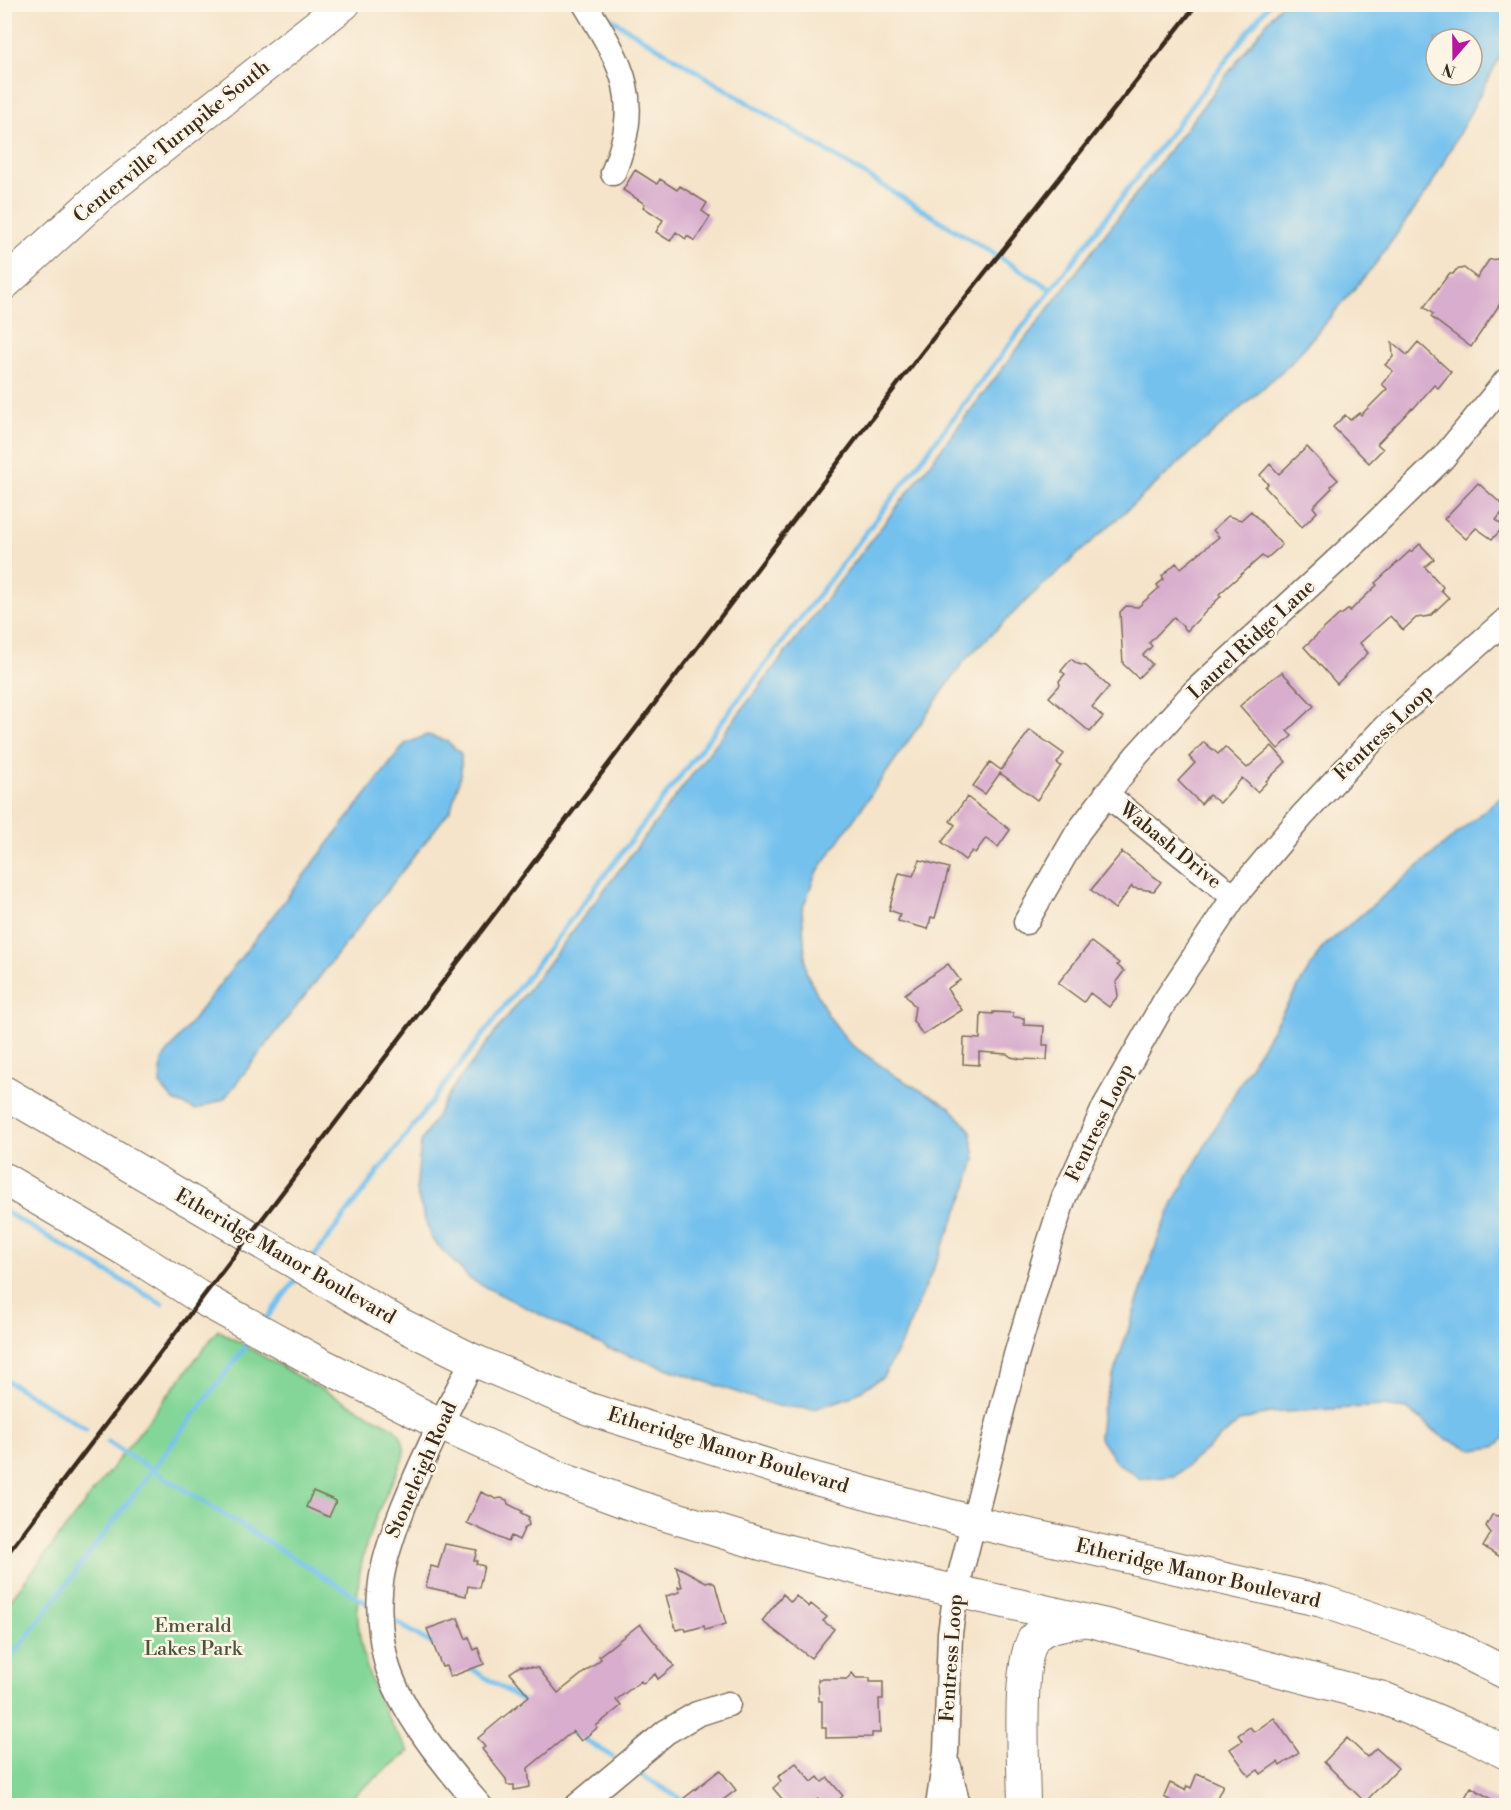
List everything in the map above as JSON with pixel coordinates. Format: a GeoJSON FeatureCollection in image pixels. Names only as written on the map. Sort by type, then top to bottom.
{"type":"FeatureCollection","features":[{"type":"Feature","properties":{"kind":"main road","name":"Centerville Turnpike South"},"geometry":{"type":"LineString","coordinates":[[4,284],[99,197],[344,4]]}},
{"type":"Feature","properties":{"kind":"main road","name":"Etheridge Manor Boulevard"},"geometry":{"type":"LineString","coordinates":[[4,1092],[390,1318],[473,1360],[589,1409],[780,1469],[973,1522],[1322,1601],[1450,1645],[1506,1673]]}},
{"type":"Feature","properties":{"kind":"main road"},"geometry":{"type":"LineString","coordinates":[[4,1179],[128,1251],[201,1298],[319,1363],[440,1424],[557,1477],[636,1506],[761,1544],[1086,1620],[1383,1698],[1471,1735],[1506,1753]]}},
{"type":"Feature","properties":{"kind":"main road"},"geometry":{"type":"LineString","coordinates":[[1024,1806],[1023,1687],[1027,1652],[1034,1638],[1045,1629],[1086,1620]]}},
{"type":"Feature","properties":{"kind":"street"},"geometry":{"type":"LineString","coordinates":[[585,4],[607,40],[624,75],[629,111],[624,145],[613,173]]}},
{"type":"Feature","properties":{"kind":"street","name":"Laurel Ridge Lane"},"geometry":{"type":"LineString","coordinates":[[1026,922],[1078,832],[1136,756],[1194,692],[1346,552],[1442,459],[1506,381]]}},
{"type":"Feature","properties":{"kind":"street","name":"Fentress Loop"},"geometry":{"type":"LineString","coordinates":[[938,1806],[946,1752],[950,1633],[956,1591],[1016,1355],[1064,1197],[1105,1106],[1165,1001],[1234,897],[1302,816],[1384,727],[1506,620]]}},
{"type":"Feature","properties":{"kind":"street","name":"Wabash Drive"},"geometry":{"type":"LineString","coordinates":[[1106,794],[1234,897]]}},
{"type":"Feature","properties":{"kind":"street","name":"Stoneleigh Road"},"geometry":{"type":"LineString","coordinates":[[473,1360],[440,1424],[404,1504],[387,1552],[380,1592],[380,1629],[387,1663],[401,1696],[423,1735],[480,1806]]}},
{"type":"Feature","properties":{"kind":"street"},"geometry":{"type":"LineString","coordinates":[[577,1806],[666,1732],[697,1714],[728,1704]]}},
{"type":"Feature","properties":{"kind":"street","name":"Fentress Loop"},"geometry":{"type":"LineString","coordinates":[[946,1752],[958,1806]]}},
{"type":"Feature","properties":{"kind":"green space","name":"Emerald Lakes Park"},"geometry":{"type":"Polygon","coordinates":[[[218,1330],[306,1381],[393,1427],[401,1437],[404,1444],[404,1457],[383,1501],[366,1546],[357,1600],[363,1653],[371,1679],[381,1704],[409,1751],[342,1805],[5,1805],[4,1608],[218,1330]]]}},
{"type":"Feature","properties":{"kind":"water"},"geometry":{"type":"Polygon","coordinates":[[[1281,4],[1506,5],[1506,46],[1484,87],[1484,27],[1424,27],[1424,87],[1484,87],[1429,189],[1373,267],[1291,363],[1031,596],[964,661],[815,875],[802,910],[806,972],[828,1015],[849,1043],[897,1077],[950,1107],[971,1131],[975,1160],[964,1196],[903,1340],[883,1377],[850,1397],[814,1409],[777,1406],[607,1348],[471,1280],[431,1238],[416,1191],[421,1142],[452,1089],[1281,4]]]}},
{"type":"Feature","properties":{"kind":"water"},"geometry":{"type":"Polygon","coordinates":[[[427,735],[447,741],[461,754],[461,774],[451,809],[224,1099],[196,1110],[174,1101],[160,1085],[162,1060],[405,744],[427,735]]]}},
{"type":"Feature","properties":{"kind":"water"},"geometry":{"type":"Polygon","coordinates":[[[1506,792],[1506,1437],[1494,1447],[1474,1450],[1444,1438],[1407,1409],[1382,1406],[1269,1413],[1240,1421],[1175,1476],[1141,1479],[1115,1461],[1099,1437],[1102,1410],[1160,1233],[1175,1199],[1254,1059],[1322,948],[1506,792]]]}},
{"type":"Feature","properties":{"kind":"building"},"geometry":{"type":"Polygon","coordinates":[[[635,170],[657,184],[660,179],[677,190],[680,186],[707,203],[702,211],[710,217],[695,241],[687,236],[686,239],[676,232],[670,241],[656,232],[663,220],[643,207],[645,204],[623,190],[635,170]]]}},
{"type":"Feature","properties":{"kind":"building"},"geometry":{"type":"Polygon","coordinates":[[[1506,258],[1506,295],[1471,347],[1431,317],[1433,314],[1424,307],[1449,274],[1464,268],[1477,278],[1489,260],[1506,258]]]}},
{"type":"Feature","properties":{"kind":"building"},"geometry":{"type":"Polygon","coordinates":[[[1392,342],[1407,355],[1418,342],[1451,372],[1438,388],[1434,385],[1377,444],[1383,449],[1369,463],[1333,427],[1345,415],[1350,420],[1359,413],[1361,415],[1387,389],[1382,384],[1393,371],[1385,365],[1393,357],[1392,342]]]}},
{"type":"Feature","properties":{"kind":"building"},"geometry":{"type":"Polygon","coordinates":[[[1307,447],[1338,480],[1313,507],[1317,512],[1302,527],[1265,487],[1268,484],[1260,475],[1270,464],[1279,474],[1307,447]]]}},
{"type":"Feature","properties":{"kind":"building"},"geometry":{"type":"Polygon","coordinates":[[[1478,483],[1506,508],[1496,520],[1504,527],[1492,539],[1476,528],[1466,539],[1444,519],[1478,483]]]}},
{"type":"Feature","properties":{"kind":"building"},"geometry":{"type":"Polygon","coordinates":[[[1251,511],[1282,545],[1266,559],[1262,556],[1219,594],[1221,596],[1187,631],[1174,617],[1149,643],[1152,646],[1143,655],[1152,664],[1138,678],[1123,664],[1120,612],[1126,606],[1138,607],[1159,588],[1157,585],[1164,579],[1162,576],[1176,563],[1181,568],[1219,537],[1213,530],[1228,516],[1241,520],[1251,511]]]}},
{"type":"Feature","properties":{"kind":"building"},"geometry":{"type":"Polygon","coordinates":[[[1420,544],[1434,559],[1425,567],[1443,587],[1441,590],[1449,598],[1430,616],[1416,618],[1403,630],[1390,616],[1360,643],[1368,653],[1337,684],[1304,647],[1339,615],[1349,609],[1350,611],[1377,585],[1375,583],[1420,544]]]}},
{"type":"Feature","properties":{"kind":"building"},"geometry":{"type":"Polygon","coordinates":[[[1071,659],[1086,666],[1109,687],[1092,707],[1103,717],[1090,732],[1049,697],[1060,685],[1059,681],[1065,674],[1061,671],[1071,659]]]}},
{"type":"Feature","properties":{"kind":"building"},"geometry":{"type":"Polygon","coordinates":[[[1282,672],[1314,706],[1287,731],[1292,736],[1278,749],[1240,706],[1282,672]]]}},
{"type":"Feature","properties":{"kind":"building"},"geometry":{"type":"Polygon","coordinates":[[[1030,730],[1064,754],[1057,763],[1061,766],[1037,800],[1000,773],[985,794],[973,786],[990,762],[1001,770],[1030,730]]]}},
{"type":"Feature","properties":{"kind":"building"},"geometry":{"type":"Polygon","coordinates":[[[1204,742],[1218,754],[1225,747],[1247,768],[1272,746],[1286,762],[1257,792],[1242,778],[1220,803],[1209,795],[1201,804],[1178,781],[1195,763],[1189,757],[1204,742]]]}},
{"type":"Feature","properties":{"kind":"building"},"geometry":{"type":"Polygon","coordinates":[[[967,797],[1010,830],[998,847],[986,838],[975,853],[972,851],[965,860],[942,842],[955,825],[950,821],[967,797]]]}},
{"type":"Feature","properties":{"kind":"building"},"geometry":{"type":"Polygon","coordinates":[[[1122,852],[1161,882],[1154,891],[1132,886],[1115,909],[1091,890],[1122,852]]]}},
{"type":"Feature","properties":{"kind":"building"},"geometry":{"type":"Polygon","coordinates":[[[920,860],[949,868],[935,918],[931,917],[928,929],[898,921],[900,914],[889,910],[899,873],[913,876],[920,860]]]}},
{"type":"Feature","properties":{"kind":"building"},"geometry":{"type":"Polygon","coordinates":[[[1091,942],[1119,963],[1117,965],[1124,971],[1116,982],[1118,996],[1109,1007],[1090,993],[1084,1002],[1058,983],[1091,942]]]}},
{"type":"Feature","properties":{"kind":"building"},"geometry":{"type":"Polygon","coordinates":[[[948,964],[960,980],[947,989],[962,1010],[923,1035],[913,1021],[915,1007],[905,994],[948,964]]]}},
{"type":"Feature","properties":{"kind":"building"},"geometry":{"type":"Polygon","coordinates":[[[993,1012],[1013,1013],[1013,1017],[1024,1018],[1024,1025],[1044,1026],[1043,1045],[1048,1045],[1047,1060],[1020,1059],[1007,1054],[979,1052],[979,1065],[963,1064],[964,1038],[980,1039],[981,1013],[993,1014],[993,1012]]]}},
{"type":"Feature","properties":{"kind":"building"},"geometry":{"type":"Polygon","coordinates":[[[313,1491],[336,1501],[329,1517],[306,1507],[313,1491]]]}},
{"type":"Feature","properties":{"kind":"building"},"geometry":{"type":"Polygon","coordinates":[[[481,1492],[496,1499],[507,1500],[508,1504],[529,1517],[529,1525],[525,1527],[519,1540],[511,1536],[508,1542],[467,1523],[481,1492]]]}},
{"type":"Feature","properties":{"kind":"building"},"geometry":{"type":"Polygon","coordinates":[[[1492,1515],[1506,1517],[1506,1560],[1483,1547],[1491,1533],[1486,1526],[1492,1515]]]}},
{"type":"Feature","properties":{"kind":"building"},"geometry":{"type":"Polygon","coordinates":[[[445,1544],[477,1550],[474,1561],[484,1566],[479,1588],[468,1586],[466,1596],[426,1587],[431,1566],[438,1568],[445,1544]]]}},
{"type":"Feature","properties":{"kind":"building"},"geometry":{"type":"Polygon","coordinates":[[[676,1566],[706,1582],[710,1581],[715,1584],[726,1624],[705,1630],[704,1626],[686,1631],[685,1628],[676,1630],[666,1596],[680,1592],[678,1587],[682,1587],[676,1566]]]}},
{"type":"Feature","properties":{"kind":"building"},"geometry":{"type":"Polygon","coordinates":[[[783,1594],[791,1602],[796,1596],[809,1607],[811,1604],[827,1617],[823,1621],[834,1629],[811,1658],[762,1621],[783,1594]]]}},
{"type":"Feature","properties":{"kind":"building"},"geometry":{"type":"Polygon","coordinates":[[[458,1618],[466,1639],[469,1637],[474,1650],[478,1648],[484,1664],[450,1677],[446,1666],[442,1667],[427,1629],[458,1618]]]}},
{"type":"Feature","properties":{"kind":"building"},"geometry":{"type":"Polygon","coordinates":[[[640,1624],[674,1666],[658,1679],[655,1674],[643,1684],[641,1681],[616,1700],[621,1706],[581,1741],[573,1731],[528,1768],[530,1787],[514,1790],[514,1785],[507,1785],[506,1779],[482,1749],[485,1747],[478,1738],[529,1696],[510,1673],[520,1666],[538,1668],[558,1693],[601,1659],[599,1656],[640,1624]]]}},
{"type":"Feature","properties":{"kind":"building"},"geometry":{"type":"Polygon","coordinates":[[[852,1673],[856,1678],[870,1678],[870,1682],[883,1682],[883,1699],[879,1699],[880,1733],[872,1733],[872,1737],[826,1738],[826,1728],[822,1728],[822,1701],[819,1701],[818,1679],[847,1679],[852,1673]]]}},
{"type":"Feature","properties":{"kind":"building"},"geometry":{"type":"Polygon","coordinates":[[[1274,1718],[1299,1753],[1280,1766],[1278,1762],[1261,1774],[1258,1770],[1249,1776],[1230,1749],[1242,1741],[1238,1735],[1250,1727],[1254,1732],[1274,1718]]]}},
{"type":"Feature","properties":{"kind":"building"},"geometry":{"type":"Polygon","coordinates":[[[1347,1738],[1367,1757],[1376,1748],[1398,1768],[1365,1802],[1324,1762],[1347,1738]]]}},
{"type":"Feature","properties":{"kind":"building"},"geometry":{"type":"Polygon","coordinates":[[[796,1763],[812,1782],[818,1777],[822,1782],[828,1778],[843,1796],[831,1806],[823,1806],[818,1799],[810,1806],[788,1806],[773,1788],[781,1781],[778,1777],[796,1763]]]}},
{"type":"Feature","properties":{"kind":"building"},"geometry":{"type":"Polygon","coordinates":[[[720,1770],[736,1790],[723,1800],[722,1806],[674,1806],[720,1770]]]}},
{"type":"Feature","properties":{"kind":"building"},"geometry":{"type":"Polygon","coordinates":[[[1197,1773],[1223,1785],[1214,1804],[1218,1806],[1169,1806],[1171,1801],[1164,1797],[1170,1783],[1185,1790],[1187,1786],[1191,1788],[1197,1773]]]}},
{"type":"Feature","properties":{"kind":"building"},"geometry":{"type":"Polygon","coordinates":[[[1471,1787],[1503,1806],[1460,1806],[1471,1787]]]}},
{"type":"Feature","properties":{"kind":"waterway"},"geometry":{"type":"LineString","coordinates":[[311,1260],[1269,4]]}},
{"type":"Feature","properties":{"kind":"waterway"},"geometry":{"type":"LineString","coordinates":[[600,12],[1051,289]]}},
{"type":"Feature","properties":{"kind":"waterway"},"geometry":{"type":"LineString","coordinates":[[4,1211],[162,1304]]}},
{"type":"Feature","properties":{"kind":"waterway"},"geometry":{"type":"LineString","coordinates":[[265,1320],[298,1277]]}},
{"type":"Feature","properties":{"kind":"waterway"},"geometry":{"type":"LineString","coordinates":[[4,1667],[252,1338]]}},
{"type":"Feature","properties":{"kind":"waterway"},"geometry":{"type":"LineString","coordinates":[[4,1379],[86,1429]]}},
{"type":"Feature","properties":{"kind":"waterway"},"geometry":{"type":"LineString","coordinates":[[108,1442],[366,1603]]}},
{"type":"Feature","properties":{"kind":"waterway"},"geometry":{"type":"LineString","coordinates":[[394,1621],[439,1648]]}},
{"type":"Feature","properties":{"kind":"waterway"},"geometry":{"type":"LineString","coordinates":[[467,1666],[528,1704]]}},
{"type":"Feature","properties":{"kind":"waterway"},"geometry":{"type":"LineString","coordinates":[[566,1728],[613,1757]]}},
{"type":"Feature","properties":{"kind":"waterway"},"geometry":{"type":"LineString","coordinates":[[640,1774],[687,1803]]}},
{"type":"Feature","properties":{"kind":"railway"},"geometry":{"type":"LineString","coordinates":[[4,1558],[923,351],[1197,4]]}}]}
